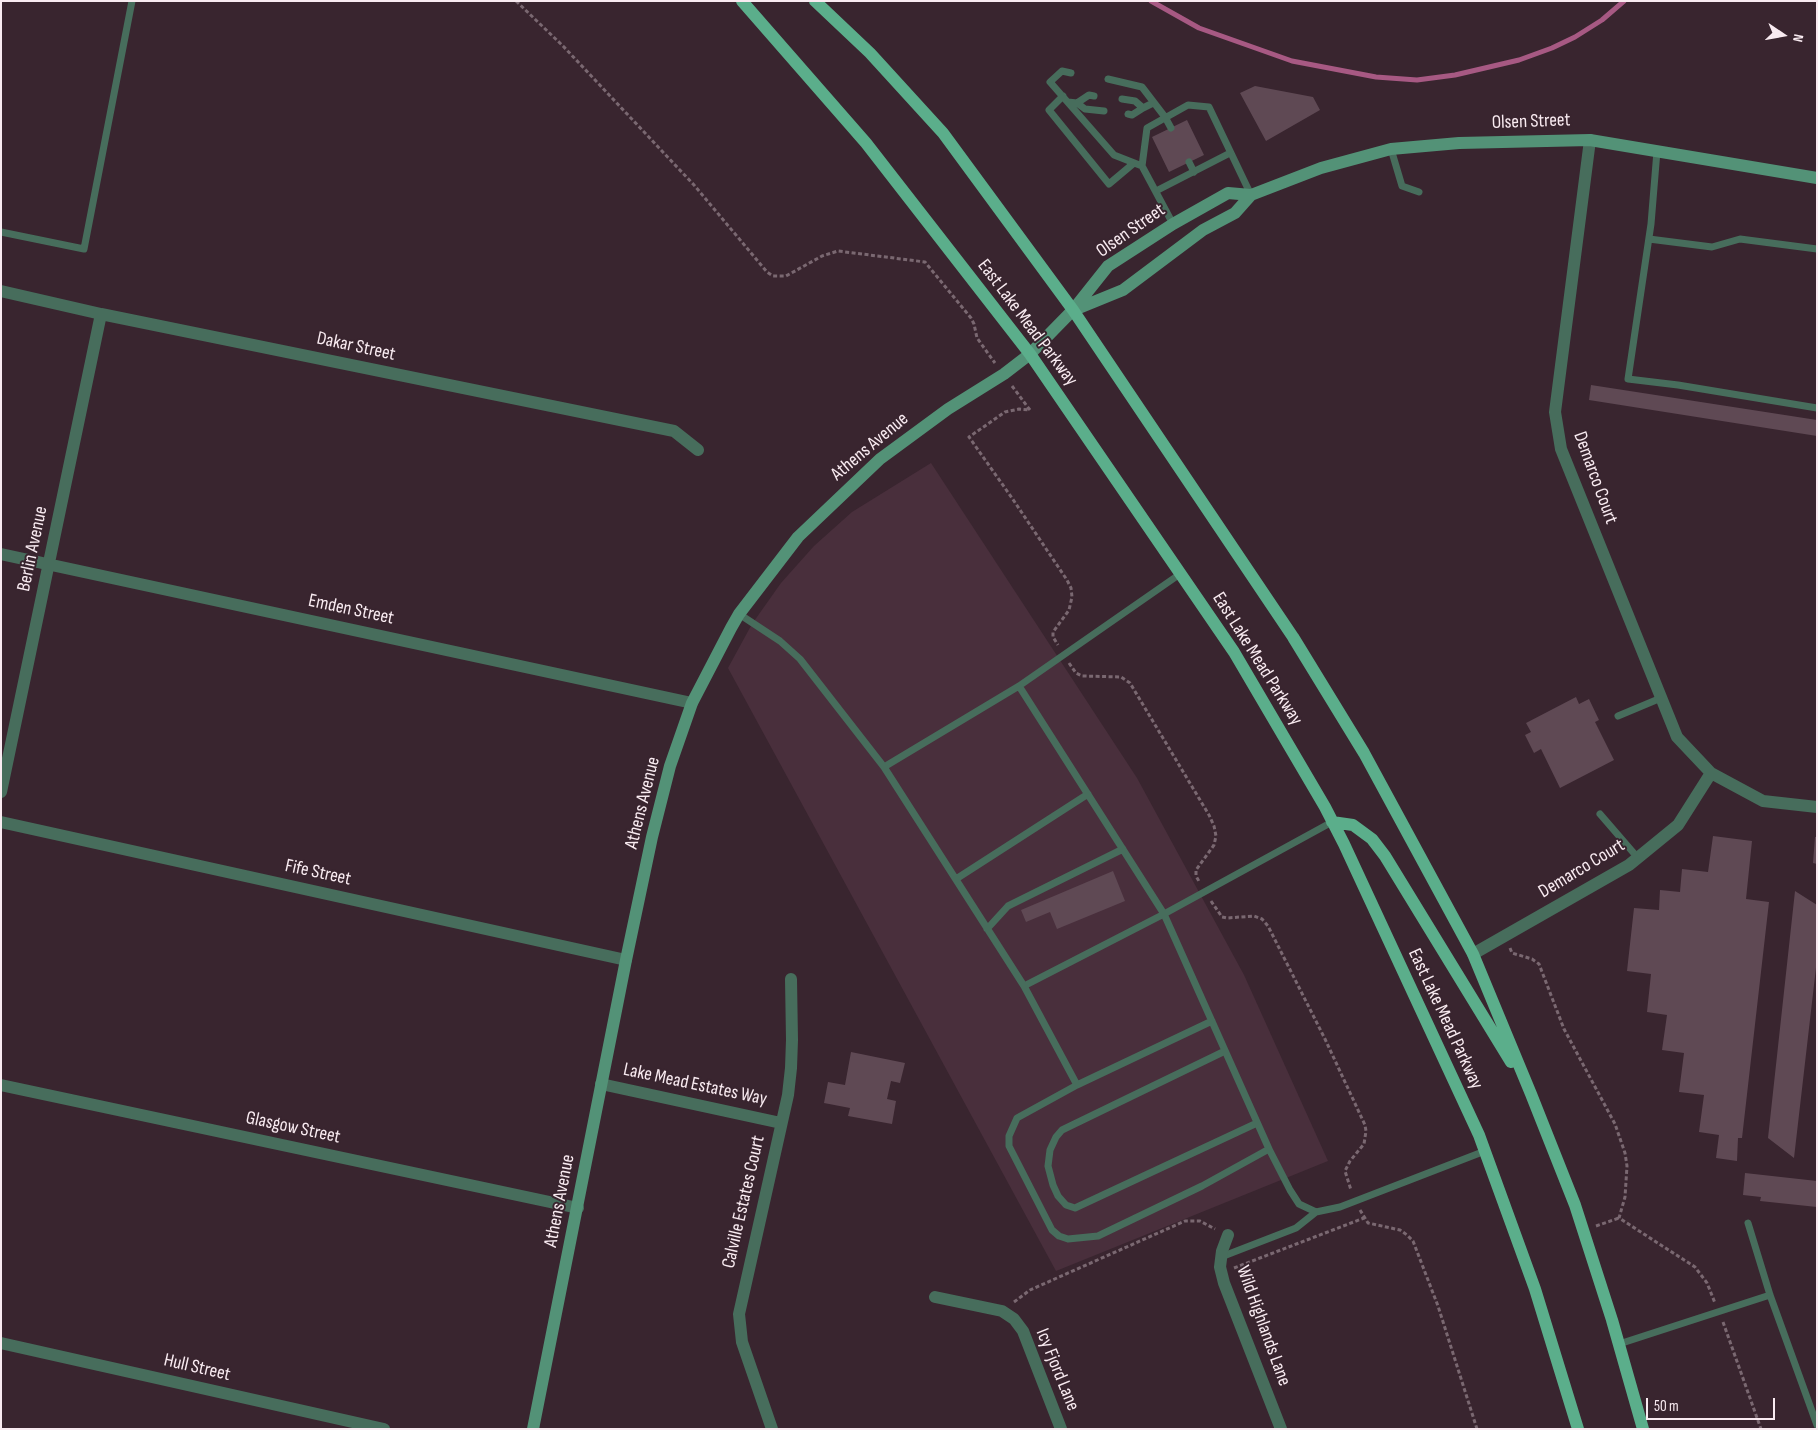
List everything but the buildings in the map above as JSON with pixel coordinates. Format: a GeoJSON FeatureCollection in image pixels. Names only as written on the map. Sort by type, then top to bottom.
{"type":"FeatureCollection","features":[{"type":"Feature","properties":{"kind":"main road","name":"East Lake Mead Parkway"},"geometry":{"type":"LineString","coordinates":[[742,1],[866,143],[1030,354],[1234,652],[1332,822],[1454,1082],[1484,1151],[1535,1289],[1578,1429]]}},
{"type":"Feature","properties":{"kind":"main road"},"geometry":{"type":"LineString","coordinates":[[815,1],[870,53],[944,133],[1073,310],[1293,637],[1364,752],[1473,954],[1531,1094],[1570,1191],[1619,1344],[1643,1429]]}},
{"type":"Feature","properties":{"kind":"main road"},"geometry":{"type":"LineString","coordinates":[[1332,822],[1353,825],[1372,839],[1385,856],[1531,1094]]}},
{"type":"Feature","properties":{"kind":"street","name":"Olsen Street"},"geometry":{"type":"LineString","coordinates":[[1073,310],[1123,290],[1203,230],[1235,212],[1251,195],[1321,168],[1391,149],[1459,143],[1590,140],[1817,178]]}},
{"type":"Feature","properties":{"kind":"street","name":"Demarco Court"},"geometry":{"type":"LineString","coordinates":[[1590,140],[1555,412],[1560,449],[1677,737],[1711,773],[1764,801],[1817,807]]}},
{"type":"Feature","properties":{"kind":"street","name":"Olsen Street"},"geometry":{"type":"LineString","coordinates":[[1051,332],[1073,310],[1108,266],[1173,224],[1228,193],[1251,195]]}},
{"type":"Feature","properties":{"kind":"street","name":"Dakar Street"},"geometry":{"type":"LineString","coordinates":[[1,291],[102,314],[674,430],[698,450]]}},
{"type":"Feature","properties":{"kind":"street","name":"Berlin Avenue"},"geometry":{"type":"LineString","coordinates":[[1,792],[102,314]]}},
{"type":"Feature","properties":{"kind":"street","name":"Athens Avenue"},"geometry":{"type":"LineString","coordinates":[[533,1429],[652,837],[670,766],[692,703],[739,614],[798,536],[880,459],[948,409],[1004,374],[1030,354],[1051,332]]}},
{"type":"Feature","properties":{"kind":"street","name":"Emden Street"},"geometry":{"type":"LineString","coordinates":[[1,554],[692,703]]}},
{"type":"Feature","properties":{"kind":"street","name":"Demarco Court"},"geometry":{"type":"LineString","coordinates":[[1473,954],[1629,865],[1678,825],[1711,773]]}},
{"type":"Feature","properties":{"kind":"street","name":"Fife Street"},"geometry":{"type":"LineString","coordinates":[[1,822],[626,960]]}},
{"type":"Feature","properties":{"kind":"street","name":"Calville Estates Court"},"geometry":{"type":"LineString","coordinates":[[772,1429],[742,1342],[739,1314],[788,1096],[791,1068],[790,979]]}},
{"type":"Feature","properties":{"kind":"street","name":"Lake Mead Estates Way"},"geometry":{"type":"LineString","coordinates":[[601,1084],[782,1123]]}},
{"type":"Feature","properties":{"kind":"street","name":"Glasgow Street"},"geometry":{"type":"LineString","coordinates":[[1,1085],[578,1208]]}},
{"type":"Feature","properties":{"kind":"street","name":"Wild Highlands Lane"},"geometry":{"type":"LineString","coordinates":[[1228,1235],[1221,1258],[1221,1272],[1281,1429]]}},
{"type":"Feature","properties":{"kind":"street"},"geometry":{"type":"LineString","coordinates":[[935,1297],[1002,1311]]}},
{"type":"Feature","properties":{"kind":"street","name":"Icy Fjord Lane"},"geometry":{"type":"LineString","coordinates":[[1002,1311],[1014,1319],[1023,1331],[1061,1429]]}},
{"type":"Feature","properties":{"kind":"street","name":"Hull Street"},"geometry":{"type":"LineString","coordinates":[[1,1343],[384,1429]]}},
{"type":"Feature","properties":{"kind":"lane"},"geometry":{"type":"LineString","coordinates":[[1,232],[84,249],[132,1]]}},
{"type":"Feature","properties":{"kind":"lane"},"geometry":{"type":"LineString","coordinates":[[1071,73],[1062,71],[1050,82],[1114,155],[1142,166],[1173,224]]}},
{"type":"Feature","properties":{"kind":"lane"},"geometry":{"type":"LineString","coordinates":[[1108,79],[1142,87],[1171,128]]}},
{"type":"Feature","properties":{"kind":"lane"},"geometry":{"type":"LineString","coordinates":[[1077,103],[1089,95],[1094,96]]}},
{"type":"Feature","properties":{"kind":"lane"},"geometry":{"type":"LineString","coordinates":[[1065,99],[1077,103],[1085,109],[1104,111]]}},
{"type":"Feature","properties":{"kind":"lane"},"geometry":{"type":"LineString","coordinates":[[1065,99],[1049,110],[1109,184],[1134,162]]}},
{"type":"Feature","properties":{"kind":"lane"},"geometry":{"type":"LineString","coordinates":[[1122,99],[1135,101],[1142,108]]}},
{"type":"Feature","properties":{"kind":"lane"},"geometry":{"type":"LineString","coordinates":[[1128,114],[1132,115],[1153,103]]}},
{"type":"Feature","properties":{"kind":"lane"},"geometry":{"type":"LineString","coordinates":[[1142,166],[1147,128],[1188,105],[1209,107],[1251,195]]}},
{"type":"Feature","properties":{"kind":"lane"},"geometry":{"type":"LineString","coordinates":[[1391,149],[1402,186],[1419,192]]}},
{"type":"Feature","properties":{"kind":"lane"},"geometry":{"type":"LineString","coordinates":[[1658,151],[1649,240],[1628,379],[1678,385],[1817,408]]}},
{"type":"Feature","properties":{"kind":"lane"},"geometry":{"type":"LineString","coordinates":[[1156,192],[1230,153]]}},
{"type":"Feature","properties":{"kind":"lane"},"geometry":{"type":"LineString","coordinates":[[1189,162],[1194,172]]}},
{"type":"Feature","properties":{"kind":"lane"},"geometry":{"type":"LineString","coordinates":[[1649,240],[1712,247],[1740,240],[1817,249]]}},
{"type":"Feature","properties":{"kind":"lane"},"geometry":{"type":"LineString","coordinates":[[884,767],[1019,686],[1180,574]]}},
{"type":"Feature","properties":{"kind":"lane"},"geometry":{"type":"LineString","coordinates":[[739,614],[780,641],[800,659],[884,767],[1024,986],[1076,1085]]}},
{"type":"Feature","properties":{"kind":"lane"},"geometry":{"type":"LineString","coordinates":[[1019,686],[1164,914],[1269,1149],[1299,1204],[1316,1212]]}},
{"type":"Feature","properties":{"kind":"lane"},"geometry":{"type":"LineString","coordinates":[[1618,716],[1661,698]]}},
{"type":"Feature","properties":{"kind":"lane"},"geometry":{"type":"LineString","coordinates":[[956,879],[1088,794]]}},
{"type":"Feature","properties":{"kind":"lane"},"geometry":{"type":"LineString","coordinates":[[1600,814],[1638,858]]}},
{"type":"Feature","properties":{"kind":"lane"},"geometry":{"type":"LineString","coordinates":[[1024,986],[1164,914],[1332,822]]}},
{"type":"Feature","properties":{"kind":"lane"},"geometry":{"type":"LineString","coordinates":[[987,929],[1008,906],[1123,849]]}},
{"type":"Feature","properties":{"kind":"lane"},"geometry":{"type":"LineString","coordinates":[[1212,1021],[1076,1085],[1017,1118],[1009,1136],[1009,1146],[1052,1230],[1068,1239],[1098,1236],[1202,1186],[1269,1149]]}},
{"type":"Feature","properties":{"kind":"lane"},"geometry":{"type":"LineString","coordinates":[[1225,1051],[1062,1130],[1056,1137],[1050,1150],[1048,1166],[1053,1185],[1058,1196],[1066,1205],[1075,1208],[1257,1123]]}},
{"type":"Feature","properties":{"kind":"lane"},"geometry":{"type":"LineString","coordinates":[[1221,1258],[1296,1228],[1316,1212],[1340,1207],[1484,1151]]}},
{"type":"Feature","properties":{"kind":"lane"},"geometry":{"type":"LineString","coordinates":[[1748,1223],[1770,1295],[1817,1425]]}},
{"type":"Feature","properties":{"kind":"lane"},"geometry":{"type":"LineString","coordinates":[[1619,1344],[1770,1295]]}},
{"type":"Feature","properties":{"kind":"path"},"geometry":{"type":"LineString","coordinates":[[1504,936],[1512,953],[1532,959],[1539,964],[1564,1029],[1615,1124],[1625,1152],[1627,1166],[1625,1197],[1618,1218]]}},
{"type":"Feature","properties":{"kind":"path"},"geometry":{"type":"LineString","coordinates":[[1221,1272],[1364,1218]]}},
{"type":"Feature","properties":{"kind":"path"},"geometry":{"type":"LineString","coordinates":[[1583,1231],[1618,1218]]}},
{"type":"Feature","properties":{"kind":"path"},"geometry":{"type":"LineString","coordinates":[[1618,1218],[1695,1267],[1706,1283],[1719,1311],[1761,1429]]}},
{"type":"Feature","properties":{"kind":"path"},"geometry":{"type":"LineString","coordinates":[[1002,1311],[1030,1290],[1186,1222],[1200,1221],[1228,1235]]}},
{"type":"Feature","properties":{"kind":"shaded area"},"geometry":{"type":"Polygon","coordinates":[[[931,463],[1137,778],[1244,975],[1328,1161],[1056,1271],[728,668],[752,624],[781,583],[814,546],[852,512],[931,463]]]}},
{"type":"Feature","properties":{"kind":"waterway"},"geometry":{"type":"LineString","coordinates":[[1151,1],[1199,28],[1292,61],[1376,77],[1417,80],[1455,75],[1519,60],[1552,48],[1575,37],[1602,20],[1624,1]]}}]}
